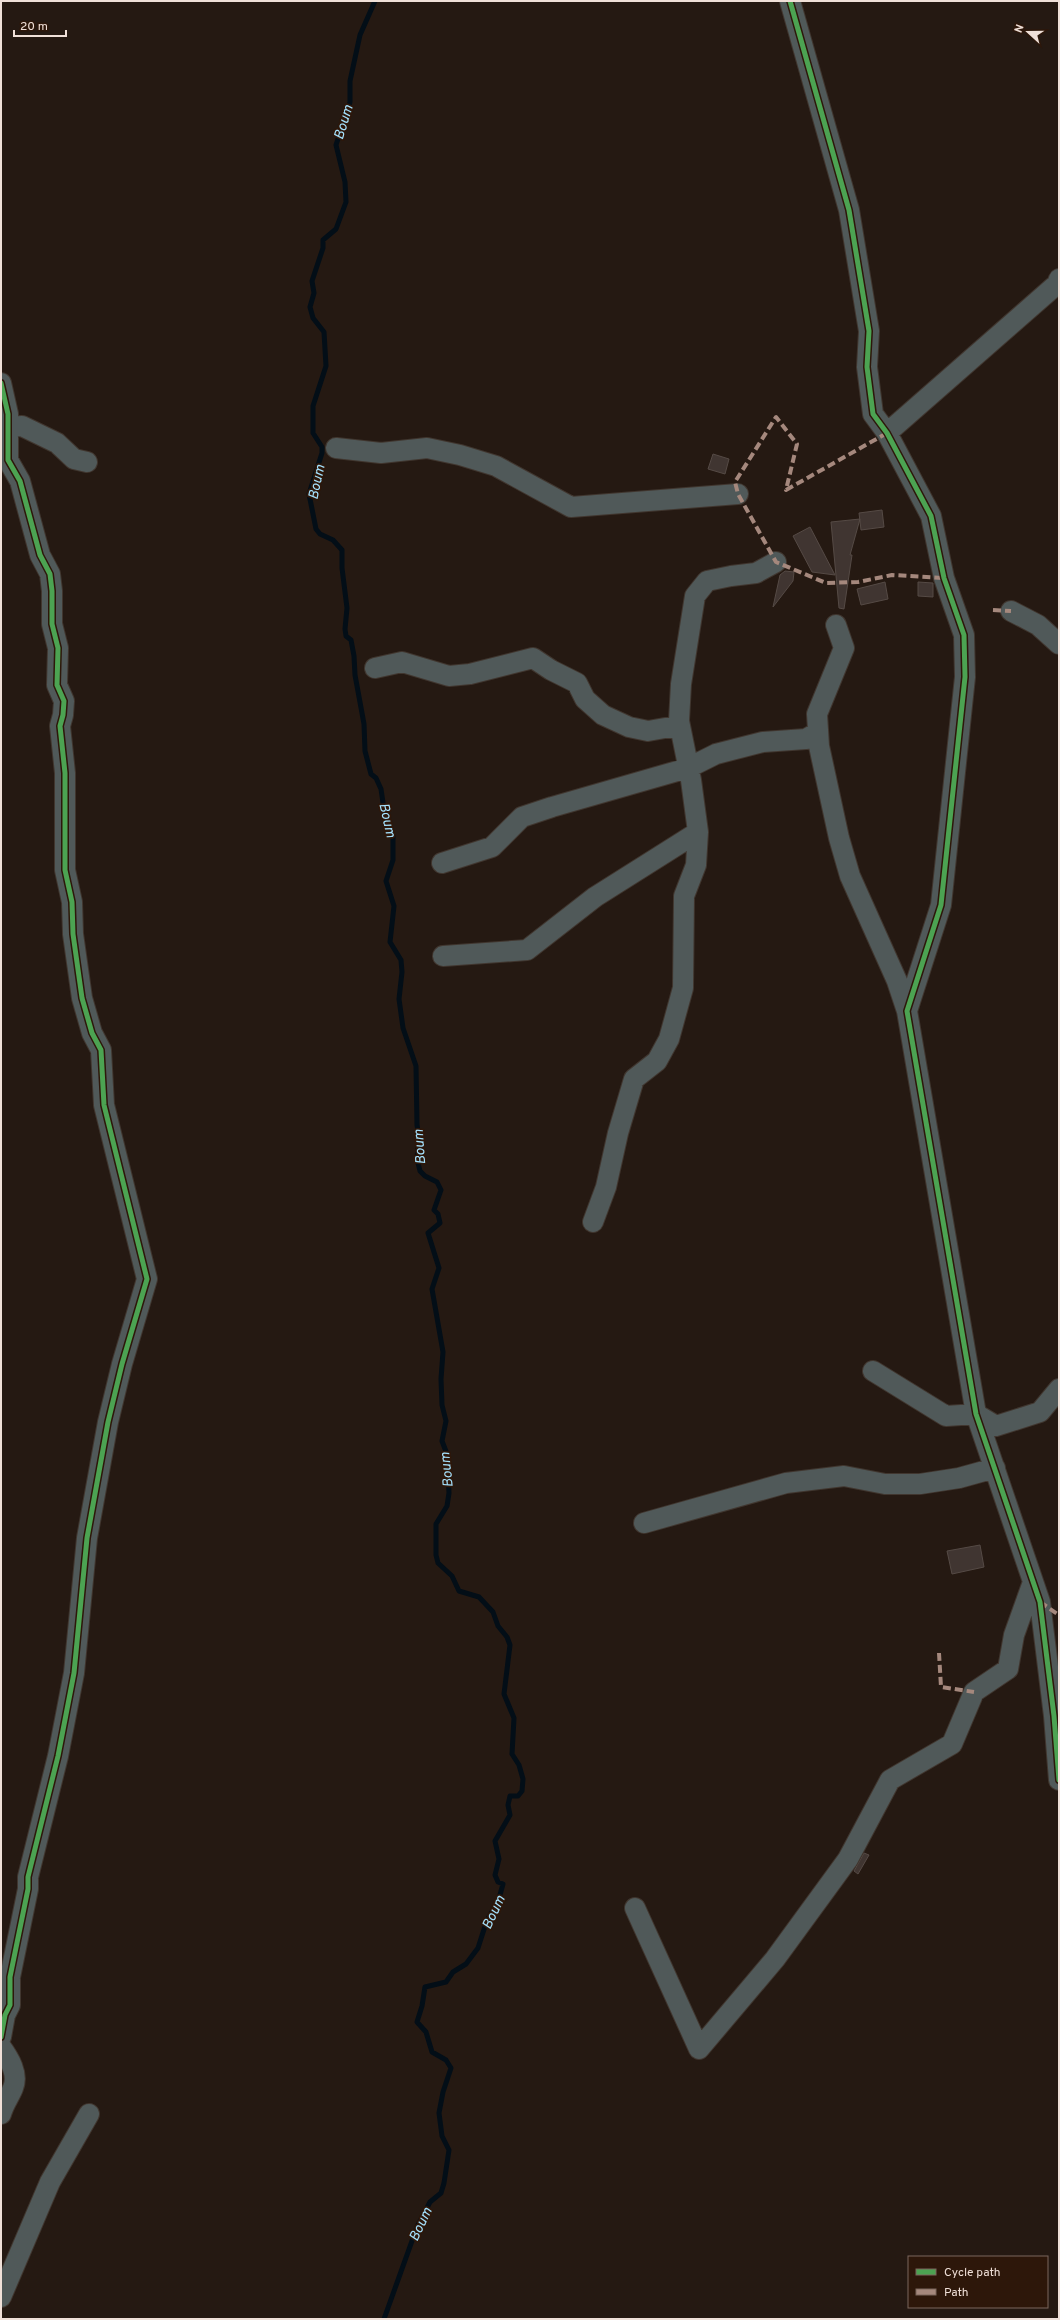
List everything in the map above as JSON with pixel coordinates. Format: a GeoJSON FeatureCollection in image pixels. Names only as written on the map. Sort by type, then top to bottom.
{"type":"FeatureCollection","features":[{"type":"Feature","properties":{"kind":"street"},"geometry":{"type":"LineString","coordinates":[[790,1],[849,210],[869,331],[867,367],[873,414],[887,433],[931,516],[944,578],[964,635],[965,677],[941,905],[907,1011]]}},
{"type":"Feature","properties":{"kind":"street"},"geometry":{"type":"LineString","coordinates":[[887,433],[1057,284],[1059,279]]}},
{"type":"Feature","properties":{"kind":"street"},"geometry":{"type":"LineString","coordinates":[[1,383],[4,390],[8,460],[22,487],[40,555],[50,574],[52,591],[52,624],[58,648],[57,685],[64,701],[63,715],[60,726],[65,773],[65,870],[72,902],[73,934],[82,998],[92,1033],[101,1050],[104,1105],[147,1279],[108,1422],[87,1538],[74,1673],[58,1756],[28,1877],[28,1889],[10,1977],[10,2005],[5,2015],[1,2037]]}},
{"type":"Feature","properties":{"kind":"street"},"geometry":{"type":"LineString","coordinates":[[7,430],[22,426],[57,444],[74,459],[87,462]]}},
{"type":"Feature","properties":{"kind":"street"},"geometry":{"type":"LineString","coordinates":[[336,448],[381,453],[427,448],[460,455],[496,466],[571,507],[738,494]]}},
{"type":"Feature","properties":{"kind":"street"},"geometry":{"type":"LineString","coordinates":[[593,1222],[606,1187],[618,1133],[634,1079],[657,1061],[669,1039],[683,988],[684,896],[696,865],[698,832],[680,728],[681,684],[695,596],[707,581],[756,573],[776,562]]}},
{"type":"Feature","properties":{"kind":"street"},"geometry":{"type":"LineString","coordinates":[[1011,611],[1038,625],[1059,644]]}},
{"type":"Feature","properties":{"kind":"street"},"geometry":{"type":"LineString","coordinates":[[836,625],[844,648],[817,714],[818,732],[838,838],[850,876],[897,981],[907,1011],[976,1414],[1040,1602],[1054,1670],[1059,1780]]}},
{"type":"Feature","properties":{"kind":"street"},"geometry":{"type":"LineString","coordinates":[[375,668],[402,662],[449,676],[470,674],[533,658],[551,670],[577,683],[584,699],[603,715],[629,727],[648,731],[665,728],[680,728]]}},
{"type":"Feature","properties":{"kind":"street"},"geometry":{"type":"LineString","coordinates":[[442,863],[492,847],[522,817],[596,793],[688,768],[716,754],[763,742],[806,740],[818,732]]}},
{"type":"Feature","properties":{"kind":"street"},"geometry":{"type":"LineString","coordinates":[[443,956],[527,950],[595,897],[672,846],[698,832]]}},
{"type":"Feature","properties":{"kind":"street"},"geometry":{"type":"LineString","coordinates":[[873,1371],[946,1416],[976,1414],[996,1426],[1040,1412],[1059,1389]]}},
{"type":"Feature","properties":{"kind":"street"},"geometry":{"type":"LineString","coordinates":[[644,1523],[786,1483],[844,1476],[885,1484],[920,1484],[959,1478],[995,1468]]}},
{"type":"Feature","properties":{"kind":"street"},"geometry":{"type":"LineString","coordinates":[[635,1908],[699,2049],[775,1959],[848,1859],[890,1780],[952,1744],[974,1692],[1008,1669],[1014,1635],[1033,1582]]}},
{"type":"Feature","properties":{"kind":"street"},"geometry":{"type":"LineString","coordinates":[[1,2047],[12,2062],[1,2114]]}},
{"type":"Feature","properties":{"kind":"street"},"geometry":{"type":"LineString","coordinates":[[3,2286],[50,2182],[89,2114]]}},
{"type":"Feature","properties":{"kind":"building"},"geometry":{"type":"Polygon","coordinates":[[[713,454],[729,459],[725,474],[708,469],[713,454]]]}},
{"type":"Feature","properties":{"kind":"building"},"geometry":{"type":"Polygon","coordinates":[[[882,510],[884,527],[861,530],[859,513],[882,510]]]}},
{"type":"Feature","properties":{"kind":"building"},"geometry":{"type":"Polygon","coordinates":[[[860,519],[850,555],[852,555],[844,609],[839,608],[831,522],[860,519]]]}},
{"type":"Feature","properties":{"kind":"building"},"geometry":{"type":"Polygon","coordinates":[[[810,527],[835,575],[812,572],[793,536],[810,527]]]}},
{"type":"Feature","properties":{"kind":"building"},"geometry":{"type":"Polygon","coordinates":[[[785,571],[794,572],[793,581],[773,607],[780,575],[785,571]]]}},
{"type":"Feature","properties":{"kind":"building"},"geometry":{"type":"Polygon","coordinates":[[[885,582],[888,599],[861,605],[857,589],[885,582]]]}},
{"type":"Feature","properties":{"kind":"building"},"geometry":{"type":"Polygon","coordinates":[[[918,582],[933,583],[933,597],[918,596],[918,582]]]}},
{"type":"Feature","properties":{"kind":"building"},"geometry":{"type":"Polygon","coordinates":[[[980,1545],[984,1567],[952,1574],[947,1551],[980,1545]]]}},
{"type":"Feature","properties":{"kind":"building"},"geometry":{"type":"Polygon","coordinates":[[[864,1853],[869,1855],[858,1874],[854,1871],[864,1853]]]}},
{"type":"Feature","properties":{"kind":"waterway","name":"Boum"},"geometry":{"type":"LineString","coordinates":[[375,1],[360,35],[350,81],[350,102],[336,145],[345,182],[346,202],[336,229],[323,240],[323,248],[312,281],[314,293],[310,307],[313,318],[324,332],[326,366],[313,406],[313,433],[322,447],[322,453],[309,494],[316,529],[320,534],[333,540],[342,550],[342,568],[347,608],[345,629],[346,636],[351,640],[354,656],[355,675],[364,724],[365,751],[371,774],[376,778],[381,789],[386,823],[393,836],[393,860],[386,881],[394,906],[390,942],[401,960],[402,972],[399,999],[403,1028],[416,1066],[417,1125],[419,1137],[417,1159],[420,1171],[425,1176],[437,1182],[441,1190],[434,1210],[438,1214],[440,1223],[428,1233],[439,1268],[432,1289],[443,1352],[441,1379],[442,1405],[446,1421],[442,1441],[447,1454],[449,1493],[447,1506],[436,1524],[436,1555],[438,1563],[452,1576],[459,1591],[479,1597],[493,1612],[498,1626],[507,1637],[510,1645],[504,1694],[514,1718],[512,1754],[519,1765],[523,1779],[522,1791],[518,1796],[510,1796],[508,1805],[510,1815],[495,1841],[499,1859],[495,1875],[498,1882],[503,1884],[498,1902],[487,1920],[478,1948],[466,1964],[453,1972],[446,1982],[425,1987],[422,2006],[417,2022],[426,2032],[432,2052],[446,2060],[451,2068],[443,2092],[439,2113],[442,2136],[449,2150],[441,2193],[430,2202],[417,2227],[384,2319]]}},
{"type":"Feature","properties":{"kind":"marked path"},"geometry":{"type":"LineString","coordinates":[[887,433],[786,490],[797,444],[776,417],[735,482],[738,494],[776,562],[826,583],[858,582],[892,575],[944,578]]}},
{"type":"Feature","properties":{"kind":"marked path"},"geometry":{"type":"LineString","coordinates":[[993,610],[1011,611]]}},
{"type":"Feature","properties":{"kind":"marked path"},"geometry":{"type":"LineString","coordinates":[[1040,1602],[1059,1615]]}},
{"type":"Feature","properties":{"kind":"marked path"},"geometry":{"type":"LineString","coordinates":[[939,1653],[941,1687],[974,1692]]}},
{"type":"Feature","properties":{"kind":"cycle path"},"geometry":{"type":"LineString","coordinates":[[790,1],[849,210],[869,331],[867,367],[873,414],[887,433],[931,516],[944,578],[964,635],[965,677],[941,905],[907,1011],[976,1414],[1040,1602],[1054,1716],[1059,1780]]}},
{"type":"Feature","properties":{"kind":"cycle path"},"geometry":{"type":"LineString","coordinates":[[1,383],[8,414],[8,460],[20,481],[40,555],[50,574],[52,591],[52,624],[58,648],[57,685],[64,701],[63,715],[60,726],[65,773],[65,870],[72,902],[73,934],[82,998],[92,1033],[101,1050],[104,1105],[147,1279],[122,1364],[108,1422],[87,1538],[74,1673],[58,1756],[28,1877],[28,1889],[10,1977],[10,2005],[5,2015],[1,2037]]}}]}
